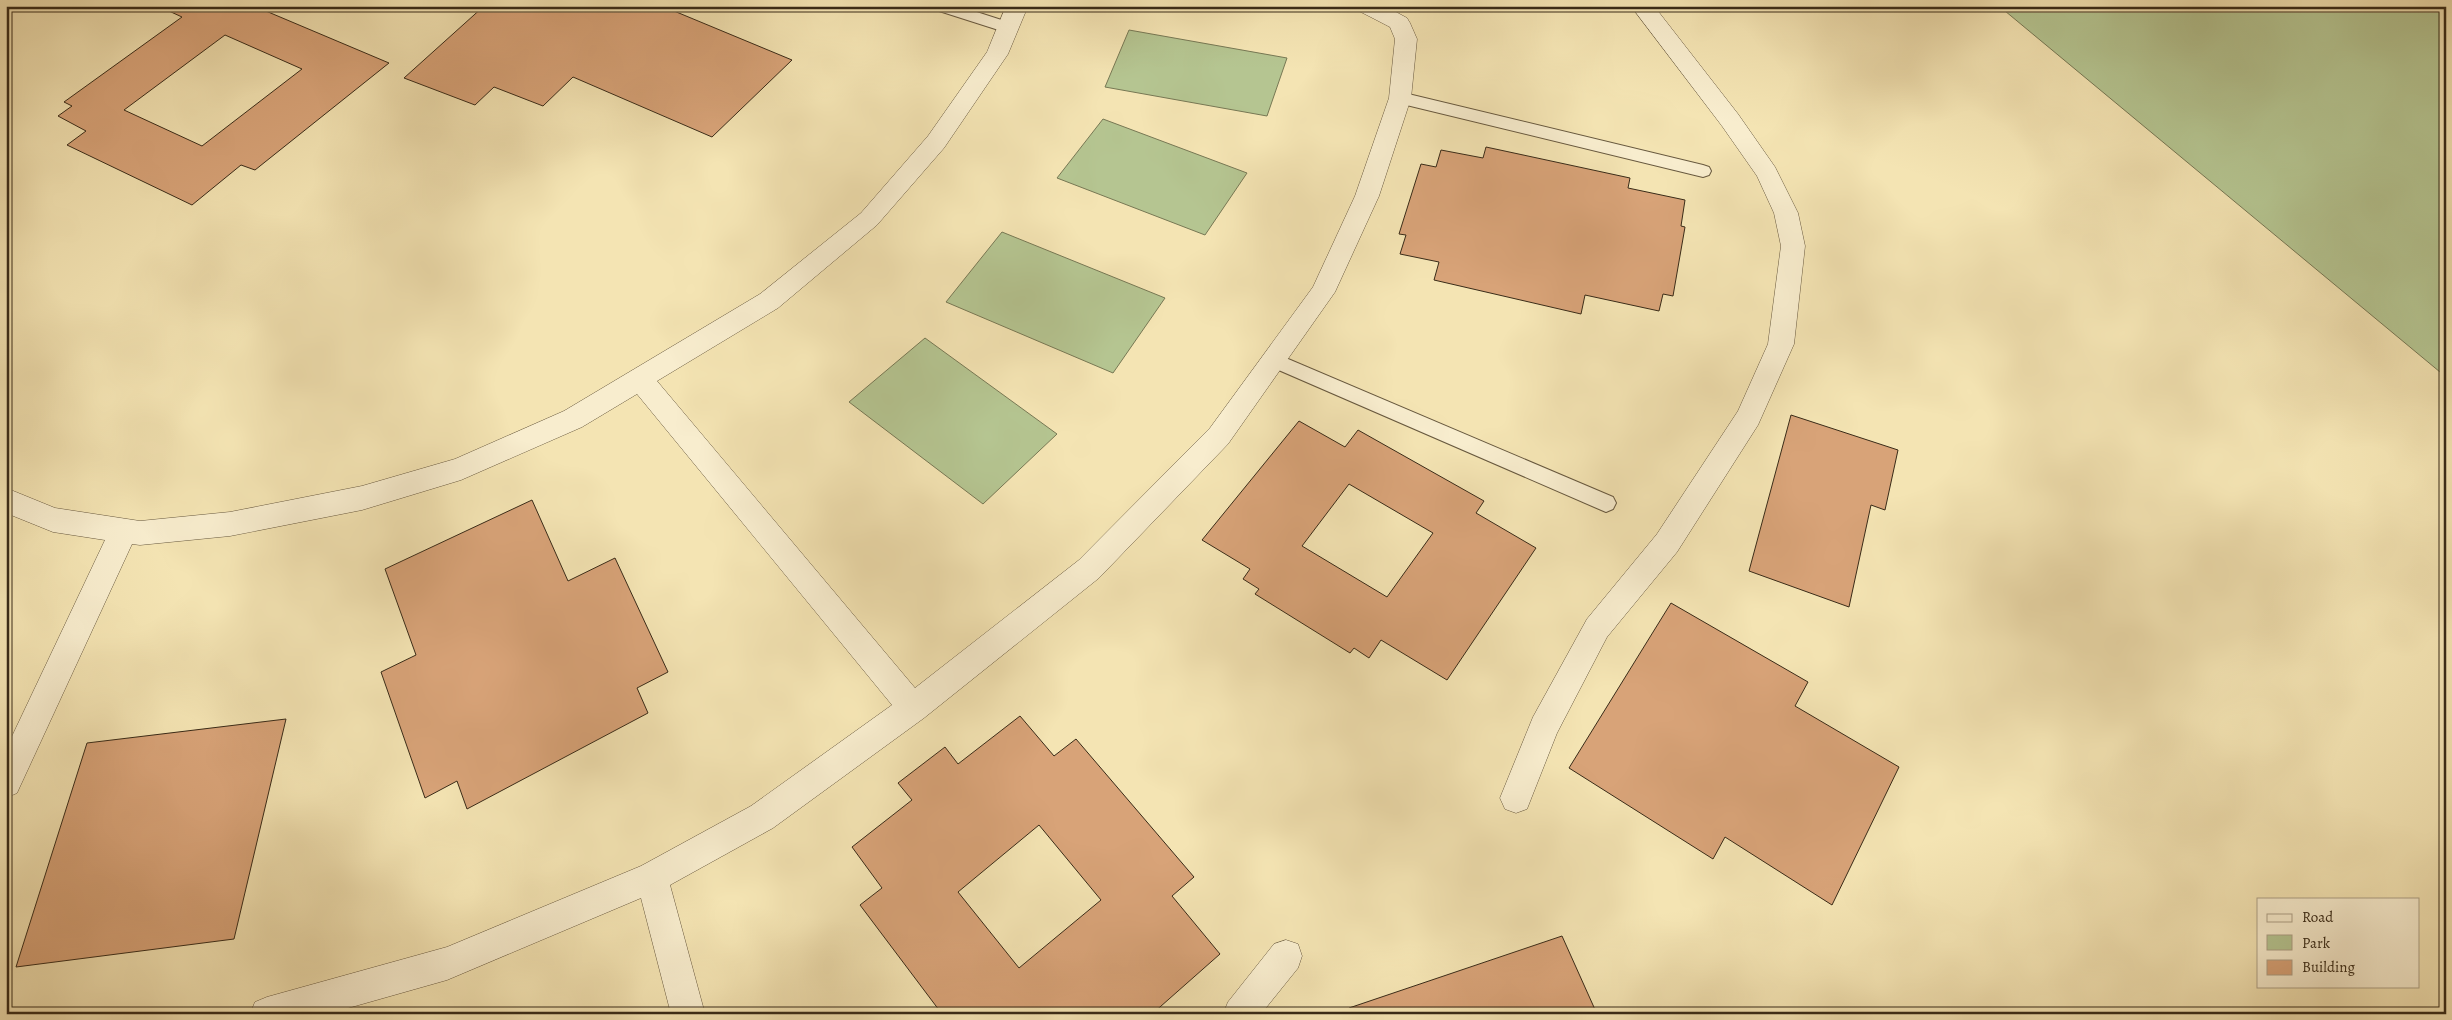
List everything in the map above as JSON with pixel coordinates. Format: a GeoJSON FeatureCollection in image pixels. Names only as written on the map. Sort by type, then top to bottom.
{"type":"FeatureCollection","features":[{"type":"Feature","properties":{"kind":"street"},"geometry":{"type":"LineString","coordinates":[[267,1014],[447,963],[652,877],[762,816],[913,708],[1089,569],[1219,436],[1323,292],[1367,196],[1400,98],[1406,39],[1399,23],[1367,6]]}},
{"type":"Feature","properties":{"kind":"street"},"geometry":{"type":"LineString","coordinates":[[1516,798],[1544,727],[1597,628],[1667,543],[1749,417],[1781,344],[1793,246],[1786,213],[1766,173],[1730,120],[1642,6]]}},
{"type":"Feature","properties":{"kind":"street"},"geometry":{"type":"LineString","coordinates":[[6,500],[53,520],[140,532],[230,524],[362,498],[461,469],[573,419],[641,380],[769,301],[869,219],[936,142],[997,54],[1012,17]]}},
{"type":"Feature","properties":{"kind":"street"},"geometry":{"type":"LineString","coordinates":[[641,380],[913,708]]}},
{"type":"Feature","properties":{"kind":"street"},"geometry":{"type":"LineString","coordinates":[[6,783],[124,530]]}},
{"type":"Feature","properties":{"kind":"street"},"geometry":{"type":"LineString","coordinates":[[652,877],[688,1014]]}},
{"type":"Feature","properties":{"kind":"street"},"geometry":{"type":"LineString","coordinates":[[1240,1014],[1286,956]]}},
{"type":"Feature","properties":{"kind":"lane"},"geometry":{"type":"LineString","coordinates":[[941,6],[1012,17]]}},
{"type":"Feature","properties":{"kind":"lane"},"geometry":{"type":"LineString","coordinates":[[1400,98],[1703,171]]}},
{"type":"Feature","properties":{"kind":"lane"},"geometry":{"type":"LineString","coordinates":[[1274,360],[1606,503]]}},
{"type":"Feature","properties":{"kind":"green space"},"geometry":{"type":"Polygon","coordinates":[[[1999,6],[2446,6],[2446,377],[1999,6]]]}},
{"type":"Feature","properties":{"kind":"green space"},"geometry":{"type":"Polygon","coordinates":[[[1129,30],[1287,58],[1267,116],[1105,87],[1129,30]]]}},
{"type":"Feature","properties":{"kind":"green space"},"geometry":{"type":"Polygon","coordinates":[[[1103,119],[1247,173],[1205,235],[1057,178],[1103,119]]]}},
{"type":"Feature","properties":{"kind":"green space"},"geometry":{"type":"Polygon","coordinates":[[[1002,232],[1165,298],[1113,373],[946,302],[1002,232]]]}},
{"type":"Feature","properties":{"kind":"green space"},"geometry":{"type":"Polygon","coordinates":[[[925,338],[1057,434],[983,504],[849,402],[925,338]]]}},
{"type":"Feature","properties":{"kind":"building"},"geometry":{"type":"Polygon","coordinates":[[[158,6],[254,6],[389,63],[255,170],[241,165],[192,205],[67,145],[86,131],[58,116],[72,106],[64,102],[182,17],[158,6]],[[225,35],[124,110],[202,146],[302,69],[225,35]]]}},
{"type":"Feature","properties":{"kind":"building"},"geometry":{"type":"Polygon","coordinates":[[[484,6],[662,6],[792,60],[712,137],[573,77],[543,106],[494,87],[475,105],[404,78],[484,6]]]}},
{"type":"Feature","properties":{"kind":"building"},"geometry":{"type":"Polygon","coordinates":[[[1486,147],[1630,178],[1628,188],[1685,200],[1681,226],[1685,227],[1673,296],[1663,294],[1659,311],[1585,295],[1581,314],[1434,280],[1439,262],[1400,254],[1406,235],[1399,234],[1421,164],[1436,167],[1441,150],[1483,158],[1486,147]]]}},
{"type":"Feature","properties":{"kind":"building"},"geometry":{"type":"Polygon","coordinates":[[[1791,415],[1898,450],[1885,510],[1871,505],[1849,607],[1749,571],[1791,415]]]}},
{"type":"Feature","properties":{"kind":"building"},"geometry":{"type":"Polygon","coordinates":[[[1299,421],[1345,447],[1358,430],[1484,501],[1476,513],[1536,548],[1447,680],[1381,640],[1369,658],[1354,648],[1350,653],[1255,594],[1259,589],[1243,579],[1250,569],[1202,540],[1299,421]],[[1349,484],[1302,546],[1387,597],[1433,533],[1349,484]]]}},
{"type":"Feature","properties":{"kind":"building"},"geometry":{"type":"Polygon","coordinates":[[[532,500],[568,581],[615,558],[668,672],[637,688],[648,713],[467,809],[457,781],[425,798],[381,672],[416,655],[385,569],[532,500]]]}},
{"type":"Feature","properties":{"kind":"building"},"geometry":{"type":"Polygon","coordinates":[[[1671,603],[1808,682],[1795,706],[1899,767],[1832,905],[1725,837],[1713,859],[1569,768],[1671,603]]]}},
{"type":"Feature","properties":{"kind":"building"},"geometry":{"type":"Polygon","coordinates":[[[1020,716],[1054,756],[1076,739],[1194,877],[1172,896],[1220,954],[1152,1014],[942,1014],[860,905],[882,888],[852,847],[912,800],[898,783],[945,747],[958,764],[1020,716]],[[1039,825],[958,892],[1019,968],[1101,900],[1039,825]]]}},
{"type":"Feature","properties":{"kind":"building"},"geometry":{"type":"Polygon","coordinates":[[[286,719],[234,939],[16,967],[87,743],[286,719]]]}},
{"type":"Feature","properties":{"kind":"building"},"geometry":{"type":"Polygon","coordinates":[[[1562,936],[1597,1014],[1350,1014],[1349,1008],[1562,936]]]}}]}
